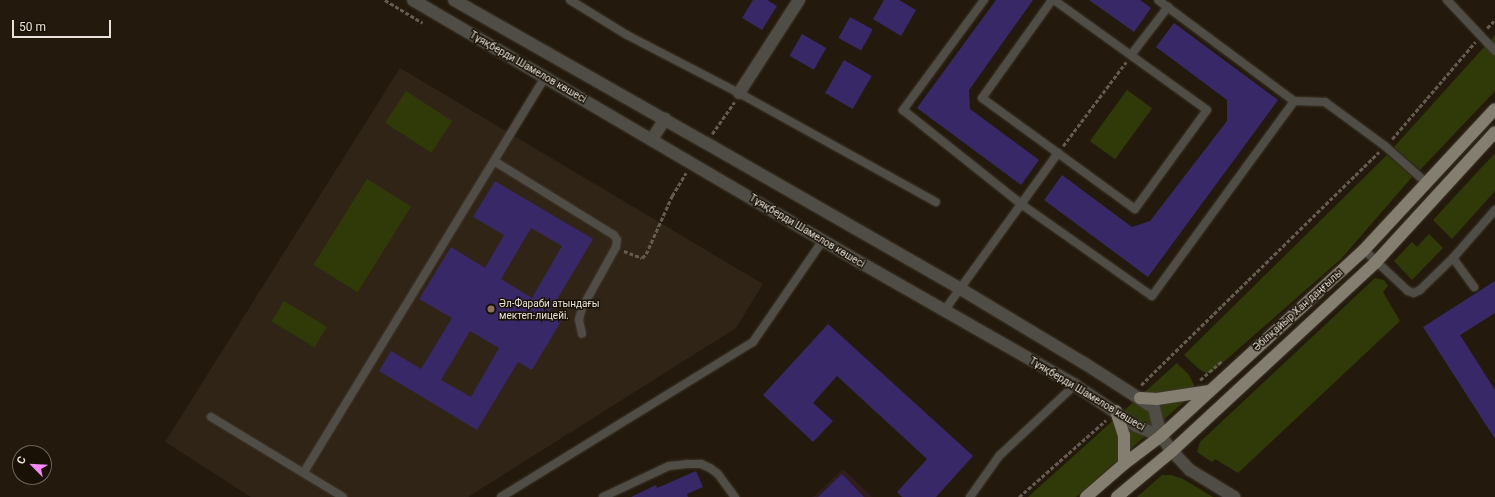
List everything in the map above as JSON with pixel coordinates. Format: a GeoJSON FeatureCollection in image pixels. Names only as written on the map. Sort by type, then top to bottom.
{"type":"FeatureCollection","features":[{"type":"Feature","properties":{"kind":"main road","name":"Әбілқайыр Хан даңғылы"},"geometry":{"type":"LineString","coordinates":[[1086,497],[1124,464],[1161,436],[1364,250],[1495,109]]}},
{"type":"Feature","properties":{"kind":"main road","name":"Әбілқайыр Хан даңғылы"},"geometry":{"type":"LineString","coordinates":[[1117,497],[1172,451],[1376,262],[1495,132]]}},
{"type":"Feature","properties":{"kind":"main road"},"geometry":{"type":"LineString","coordinates":[[1136,396],[1158,399],[1209,391]]}},
{"type":"Feature","properties":{"kind":"main road"},"geometry":{"type":"LineString","coordinates":[[1116,411],[1124,435],[1124,464]]}},
{"type":"Feature","properties":{"kind":"street","name":"Тұяқберди Шамелов көшесі"},"geometry":{"type":"LineString","coordinates":[[413,0],[944,311],[1075,385],[1116,411],[1136,426],[1161,436]]}},
{"type":"Feature","properties":{"kind":"street","name":"Тұяқберди Шамелов көшесі"},"geometry":{"type":"LineString","coordinates":[[454,0],[959,288],[1136,396],[1154,408],[1161,436]]}},
{"type":"Feature","properties":{"kind":"street"},"geometry":{"type":"LineString","coordinates":[[739,93],[799,0]]}},
{"type":"Feature","properties":{"kind":"street"},"geometry":{"type":"LineString","coordinates":[[652,139],[665,119]]}},
{"type":"Feature","properties":{"kind":"street"},"geometry":{"type":"LineString","coordinates":[[1161,436],[1172,451],[1190,470],[1234,497]]}},
{"type":"Feature","properties":{"kind":"lane"},"geometry":{"type":"LineString","coordinates":[[570,0],[627,35],[739,93],[936,202]]}},
{"type":"Feature","properties":{"kind":"lane"},"geometry":{"type":"LineString","coordinates":[[984,0],[903,110],[1021,204],[1152,296],[1294,101]]}},
{"type":"Feature","properties":{"kind":"lane"},"geometry":{"type":"LineString","coordinates":[[1053,0],[1131,55],[1207,110],[1135,209],[982,98],[1053,0]]}},
{"type":"Feature","properties":{"kind":"lane"},"geometry":{"type":"LineString","coordinates":[[1158,0],[1294,101],[1325,102],[1385,146],[1420,177]]}},
{"type":"Feature","properties":{"kind":"lane"},"geometry":{"type":"LineString","coordinates":[[1447,0],[1495,50]]}},
{"type":"Feature","properties":{"kind":"lane"},"geometry":{"type":"LineString","coordinates":[[1131,55],[1168,7]]}},
{"type":"Feature","properties":{"kind":"lane"},"geometry":{"type":"LineString","coordinates":[[304,472],[545,77]]}},
{"type":"Feature","properties":{"kind":"lane"},"geometry":{"type":"LineString","coordinates":[[944,311],[959,288],[1058,153]]}},
{"type":"Feature","properties":{"kind":"lane"},"geometry":{"type":"LineString","coordinates":[[494,161],[614,235],[617,240],[616,247],[582,308],[579,320],[582,334]]}},
{"type":"Feature","properties":{"kind":"lane"},"geometry":{"type":"LineString","coordinates":[[1364,250],[1408,291],[1414,293],[1420,290],[1453,258],[1495,210]]}},
{"type":"Feature","properties":{"kind":"lane"},"geometry":{"type":"LineString","coordinates":[[501,497],[752,342],[823,240]]}},
{"type":"Feature","properties":{"kind":"lane"},"geometry":{"type":"LineString","coordinates":[[1453,258],[1474,287]]}},
{"type":"Feature","properties":{"kind":"lane"},"geometry":{"type":"LineString","coordinates":[[970,497],[999,456],[1075,385]]}},
{"type":"Feature","properties":{"kind":"lane"},"geometry":{"type":"LineString","coordinates":[[211,417],[343,497]]}},
{"type":"Feature","properties":{"kind":"lane"},"geometry":{"type":"LineString","coordinates":[[603,497],[669,466],[687,464],[701,464],[710,468],[718,474],[735,497]]}},
{"type":"Feature","properties":{"kind":"path"},"geometry":{"type":"LineString","coordinates":[[385,0],[423,23]]}},
{"type":"Feature","properties":{"kind":"path"},"geometry":{"type":"LineString","coordinates":[[1136,396],[1385,146],[1495,20]]}},
{"type":"Feature","properties":{"kind":"path"},"geometry":{"type":"LineString","coordinates":[[1058,153],[1131,55]]}},
{"type":"Feature","properties":{"kind":"path"},"geometry":{"type":"LineString","coordinates":[[706,143],[739,93]]}},
{"type":"Feature","properties":{"kind":"path"},"geometry":{"type":"LineString","coordinates":[[616,247],[642,258],[646,254],[672,196],[692,163]]}},
{"type":"Feature","properties":{"kind":"path"},"geometry":{"type":"LineString","coordinates":[[1019,497],[1116,411]]}},
{"type":"Feature","properties":{"kind":"shaded area"},"geometry":{"type":"Polygon","coordinates":[[[400,68],[763,284],[736,328],[468,497],[251,497],[165,442],[400,68]]]}},
{"type":"Feature","properties":{"kind":"shaded area"},"geometry":{"type":"Polygon","coordinates":[[[843,469],[872,497],[813,497],[843,469]]]}},
{"type":"Feature","properties":{"kind":"green space"},"geometry":{"type":"Polygon","coordinates":[[[1495,35],[1495,91],[1420,170],[1394,147],[1495,35]]]}},
{"type":"Feature","properties":{"kind":"green space"},"geometry":{"type":"Polygon","coordinates":[[[1127,90],[1152,108],[1115,159],[1090,141],[1127,90]]]}},
{"type":"Feature","properties":{"kind":"green space"},"geometry":{"type":"Polygon","coordinates":[[[406,91],[452,121],[431,153],[385,123],[406,91]]]}},
{"type":"Feature","properties":{"kind":"green space"},"geometry":{"type":"Polygon","coordinates":[[[1495,153],[1495,191],[1452,239],[1433,220],[1495,153]]]}},
{"type":"Feature","properties":{"kind":"green space"},"geometry":{"type":"Polygon","coordinates":[[[1387,155],[1412,177],[1341,259],[1211,373],[1206,373],[1199,369],[1184,355],[1387,155]]]}},
{"type":"Feature","properties":{"kind":"green space"},"geometry":{"type":"Polygon","coordinates":[[[367,179],[411,207],[358,292],[313,265],[367,179]]]}},
{"type":"Feature","properties":{"kind":"green space"},"geometry":{"type":"Polygon","coordinates":[[[1429,234],[1443,248],[1412,280],[1394,261],[1412,242],[1417,247],[1429,234]]]}},
{"type":"Feature","properties":{"kind":"green space"},"geometry":{"type":"Polygon","coordinates":[[[1375,278],[1384,280],[1388,286],[1383,292],[1400,321],[1238,473],[1215,459],[1212,462],[1197,452],[1200,442],[1375,278]]]}},
{"type":"Feature","properties":{"kind":"green space"},"geometry":{"type":"Polygon","coordinates":[[[284,301],[327,327],[314,347],[272,322],[284,301]]]}},
{"type":"Feature","properties":{"kind":"green space"},"geometry":{"type":"Polygon","coordinates":[[[1177,363],[1189,375],[1194,385],[1193,394],[1076,497],[1028,497],[1177,363]]]}},
{"type":"Feature","properties":{"kind":"green space"},"geometry":{"type":"Polygon","coordinates":[[[1162,475],[1171,475],[1183,479],[1213,497],[1137,497],[1162,475]]]}},
{"type":"Feature","properties":{"kind":"building"},"geometry":{"type":"Polygon","coordinates":[[[753,0],[767,0],[777,6],[762,30],[742,18],[753,0]]]}},
{"type":"Feature","properties":{"kind":"building"},"geometry":{"type":"Polygon","coordinates":[[[884,0],[899,0],[916,10],[901,36],[873,19],[884,0]]]}},
{"type":"Feature","properties":{"kind":"building"},"geometry":{"type":"Polygon","coordinates":[[[996,0],[1033,0],[969,90],[970,109],[1039,160],[1021,185],[917,108],[996,0]]]}},
{"type":"Feature","properties":{"kind":"building"},"geometry":{"type":"Polygon","coordinates":[[[1089,0],[1140,0],[1151,8],[1134,32],[1089,0]]]}},
{"type":"Feature","properties":{"kind":"building"},"geometry":{"type":"Polygon","coordinates":[[[850,17],[873,30],[861,51],[838,38],[850,17]]]}},
{"type":"Feature","properties":{"kind":"building"},"geometry":{"type":"Polygon","coordinates":[[[1174,23],[1278,100],[1148,277],[1044,200],[1062,175],[1132,227],[1150,221],[1227,121],[1227,100],[1156,47],[1174,23]]]}},
{"type":"Feature","properties":{"kind":"building"},"geometry":{"type":"Polygon","coordinates":[[[802,34],[826,48],[814,70],[790,56],[802,34]]]}},
{"type":"Feature","properties":{"kind":"building"},"geometry":{"type":"Polygon","coordinates":[[[844,60],[872,76],[853,109],[825,93],[844,60]]]}},
{"type":"Feature","properties":{"kind":"building"},"geometry":{"type":"Polygon","coordinates":[[[495,181],[593,239],[550,311],[563,318],[532,370],[518,362],[477,430],[379,371],[391,351],[421,369],[452,318],[419,299],[451,247],[485,268],[504,235],[473,217],[495,181]],[[531,228],[501,279],[532,298],[562,246],[531,228]],[[470,331],[441,380],[471,397],[499,348],[470,331]]]}},
{"type":"Feature","properties":{"kind":"building"},"geometry":{"type":"Polygon","coordinates":[[[1495,281],[1495,313],[1460,335],[1495,390],[1495,439],[1423,327],[1495,281]]]}},
{"type":"Feature","properties":{"kind":"building"},"geometry":{"type":"Polygon","coordinates":[[[828,324],[973,456],[936,497],[902,497],[897,492],[927,459],[837,376],[813,403],[833,421],[813,442],[763,395],[828,324]]]}},
{"type":"Feature","properties":{"kind":"building"},"geometry":{"type":"Polygon","coordinates":[[[696,471],[703,487],[687,494],[688,497],[631,497],[656,485],[657,488],[696,471]]]}},
{"type":"Feature","properties":{"kind":"building"},"geometry":{"type":"Polygon","coordinates":[[[842,474],[864,497],[818,497],[842,474]]]}},
{"type":"Feature","properties":{"kind":"place","name":"Әл-Фараби атындағы мектеп-лицейі."},"geometry":{"type":"Point","coordinates":[491,309]}}]}
